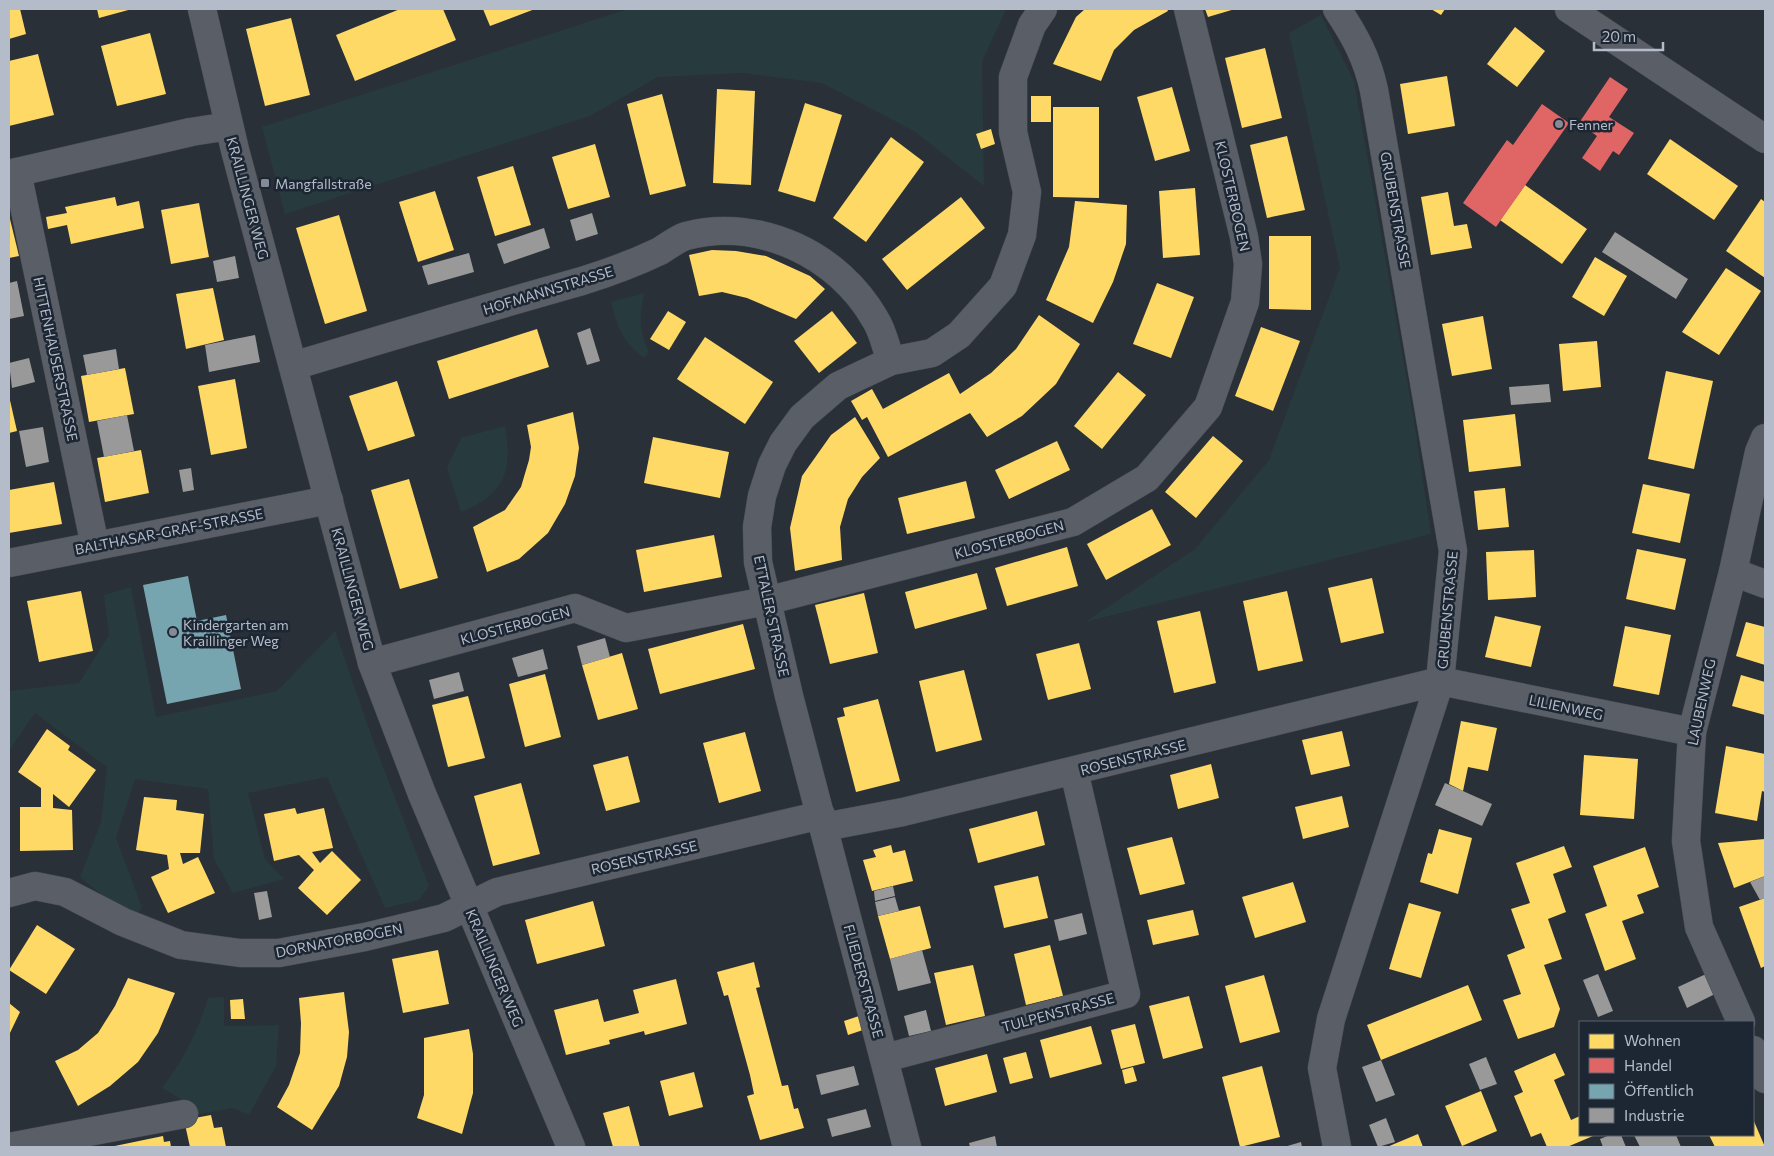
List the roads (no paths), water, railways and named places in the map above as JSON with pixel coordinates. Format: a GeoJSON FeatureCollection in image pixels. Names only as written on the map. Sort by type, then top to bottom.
{"type":"FeatureCollection","features":[{"type":"Feature","properties":{"kind":"street","name":"ETTALER STRASSE"},"geometry":{"type":"LineString","coordinates":[[822,821],[758,562],[757,527],[762,496],[776,458],[802,417],[823,398],[838,386],[891,361],[932,353],[959,335],[1003,286],[1022,235],[1027,192],[1014,132],[1013,77],[1032,25],[1043,9]]}},
{"type":"Feature","properties":{"kind":"street","name":"KLOSTERBOGEN"},"geometry":{"type":"LineString","coordinates":[[372,662],[575,608],[626,628],[766,600],[1073,522],[1147,478],[1208,407],[1245,302],[1248,264],[1244,237],[1188,9]]}},
{"type":"Feature","properties":{"kind":"street","name":"GRUBENSTRASSE"},"geometry":{"type":"LineString","coordinates":[[1336,9],[1354,35],[1368,63],[1374,90],[1453,551],[1440,681],[1331,1018],[1322,1068],[1337,1147]]}},
{"type":"Feature","properties":{"kind":"street"},"geometry":{"type":"LineString","coordinates":[[1569,9],[1765,139]]}},
{"type":"Feature","properties":{"kind":"street","name":"KRAILLINGER WEG"},"geometry":{"type":"LineString","coordinates":[[208,10],[229,126],[372,662],[422,793],[571,1147]]}},
{"type":"Feature","properties":{"kind":"street"},"geometry":{"type":"LineString","coordinates":[[13,173],[191,132],[229,126]]}},
{"type":"Feature","properties":{"kind":"street","name":"HITTENHAUSERSTRASSE"},"geometry":{"type":"LineString","coordinates":[[13,173],[95,546]]}},
{"type":"Feature","properties":{"kind":"street","name":"HOFMANNSTRASSE"},"geometry":{"type":"LineString","coordinates":[[293,366],[600,276],[659,251],[684,237],[715,230],[755,233],[785,240],[821,260],[855,288],[876,320],[891,361]]}},
{"type":"Feature","properties":{"kind":"street","name":"LAUBENWEG"},"geometry":{"type":"LineString","coordinates":[[1741,1021],[1699,927],[1686,840],[1692,732],[1733,572],[1759,452],[1765,438]]}},
{"type":"Feature","properties":{"kind":"street","name":"BALTHASAR-GRAF-STRASSE"},"geometry":{"type":"LineString","coordinates":[[9,563],[329,500]]}},
{"type":"Feature","properties":{"kind":"street"},"geometry":{"type":"LineString","coordinates":[[1733,572],[1765,584]]}},
{"type":"Feature","properties":{"kind":"street","name":"LILIENWEG"},"geometry":{"type":"LineString","coordinates":[[1440,681],[1692,732]]}},
{"type":"Feature","properties":{"kind":"street","name":"ROSENSTRASSE"},"geometry":{"type":"LineString","coordinates":[[470,906],[497,892],[822,821],[904,812],[1440,681]]}},
{"type":"Feature","properties":{"kind":"street","name":"TULPENSTRASSE"},"geometry":{"type":"LineString","coordinates":[[885,1058],[1126,994],[1074,771]]}},
{"type":"Feature","properties":{"kind":"street","name":"FLIEDERSTRASSE"},"geometry":{"type":"LineString","coordinates":[[822,821],[907,1147]]}},
{"type":"Feature","properties":{"kind":"street","name":"DORNATORBOGEN"},"geometry":{"type":"LineString","coordinates":[[9,893],[36,886],[65,892],[123,922],[180,945],[240,953],[279,953],[365,937],[444,918],[470,906]]}},
{"type":"Feature","properties":{"kind":"street"},"geometry":{"type":"LineString","coordinates":[[1754,1052],[1765,1079]]}},
{"type":"Feature","properties":{"kind":"street"},"geometry":{"type":"LineString","coordinates":[[9,1147],[184,1114]]}},
{"type":"Feature","properties":{"kind":"place","name":"Fenner"},"geometry":{"type":"Point","coordinates":[1559,124]}},
{"type":"Feature","properties":{"kind":"place","name":"Mangfallstraße"},"geometry":{"type":"Point","coordinates":[265,183]}},
{"type":"Feature","properties":{"kind":"place","name":"Kindergarten am Kraillinger Weg"},"geometry":{"type":"Point","coordinates":[173,632]}}]}
